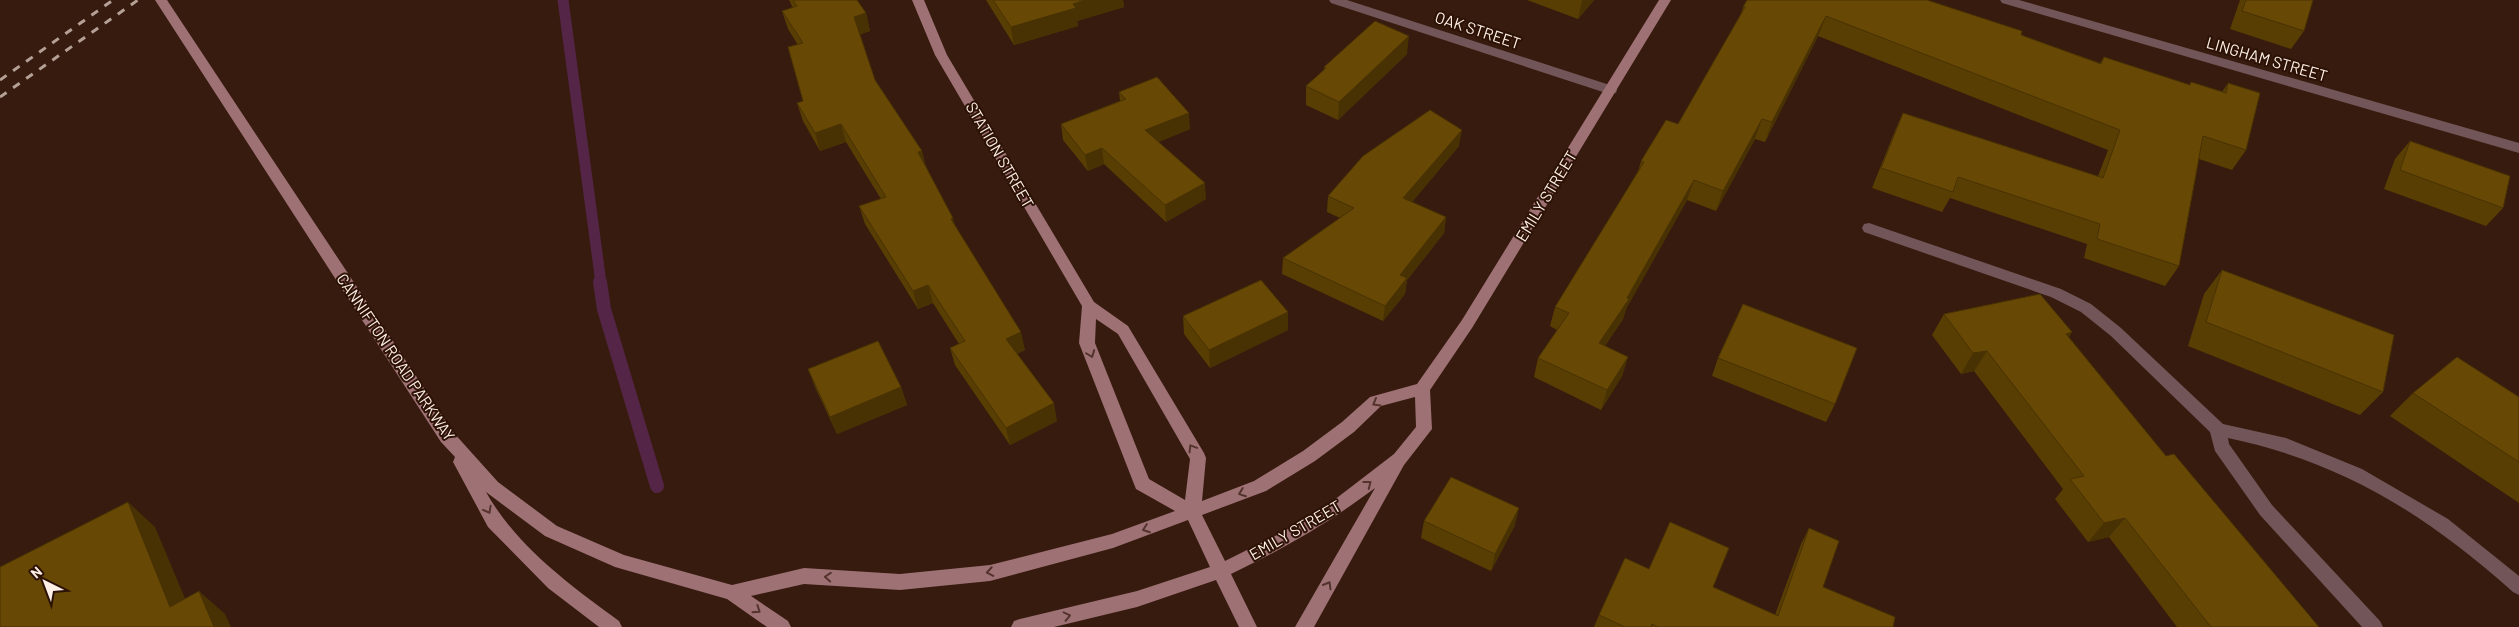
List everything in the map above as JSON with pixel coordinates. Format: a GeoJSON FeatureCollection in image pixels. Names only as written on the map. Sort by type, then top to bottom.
{"type":"FeatureCollection","features":[{"type":"Feature","properties":{"kind":"main road","name":"CANNIFTON ROAD PARKWAY"},"geometry":{"type":"LineString","coordinates":[[161,0],[447,437],[492,487],[551,531],[621,562],[732,593],[782,627]]}},
{"type":"Feature","properties":{"kind":"main road","name":"STATION STREET"},"geometry":{"type":"LineString","coordinates":[[918,0],[941,55],[1089,306],[1123,330],[1198,458],[1192,512]]}},
{"type":"Feature","properties":{"kind":"main road","name":"EMILY STREET"},"geometry":{"type":"LineString","coordinates":[[1221,570],[1287,538],[1331,512],[1400,459],[1424,429],[1422,388],[1467,324],[1665,0]]}},
{"type":"Feature","properties":{"kind":"main road"},"geometry":{"type":"LineString","coordinates":[[1089,306],[1086,343],[1142,484],[1192,512],[1248,627]]}},
{"type":"Feature","properties":{"kind":"main road"},"geometry":{"type":"LineString","coordinates":[[1192,512],[1268,481],[1309,456],[1348,427],[1376,401],[1422,388]]}},
{"type":"Feature","properties":{"kind":"main road"},"geometry":{"type":"LineString","coordinates":[[447,437],[494,522],[554,583],[613,627]]}},
{"type":"Feature","properties":{"kind":"main road"},"geometry":{"type":"LineString","coordinates":[[1304,627],[1400,459]]}},
{"type":"Feature","properties":{"kind":"main road","name":"CANNIFTON ROAD PARKWAY"},"geometry":{"type":"LineString","coordinates":[[732,593],[804,576],[900,582],[990,573],[1112,541],[1192,512]]}},
{"type":"Feature","properties":{"kind":"main road"},"geometry":{"type":"LineString","coordinates":[[1020,627],[1138,599],[1221,570]]}},
{"type":"Feature","properties":{"kind":"street","name":"OAK STREET"},"geometry":{"type":"LineString","coordinates":[[1335,0],[1611,90]]}},
{"type":"Feature","properties":{"kind":"street","name":"LINGHAM STREET"},"geometry":{"type":"LineString","coordinates":[[2006,0],[2519,148]]}},
{"type":"Feature","properties":{"kind":"street"},"geometry":{"type":"LineString","coordinates":[[1869,228],[2056,293],[2086,308],[2116,332],[2218,429],[2294,447],[2373,481],[2441,524],[2497,566],[2519,587]]}},
{"type":"Feature","properties":{"kind":"street"},"geometry":{"type":"LineString","coordinates":[[2218,429],[2221,446],[2266,510],[2374,627]]}},
{"type":"Feature","properties":{"kind":"building"},"geometry":{"type":"Polygon","coordinates":[[[793,0],[857,0],[866,13],[854,17],[875,80],[922,151],[918,152],[953,218],[951,219],[1021,332],[1006,339],[1054,403],[1006,428],[950,348],[965,341],[928,285],[913,291],[859,206],[886,197],[841,124],[815,133],[797,103],[803,101],[788,47],[803,43],[782,11],[797,6],[793,0]]]}},
{"type":"Feature","properties":{"kind":"building"},"geometry":{"type":"Polygon","coordinates":[[[993,0],[1085,0],[1073,4],[1076,8],[1011,27],[993,0]]]}},
{"type":"Feature","properties":{"kind":"building"},"geometry":{"type":"Polygon","coordinates":[[[1747,0],[1927,0],[2022,31],[2021,35],[2101,64],[2104,57],[2190,85],[2191,82],[2226,93],[2228,83],[2260,93],[2246,150],[2203,136],[2179,266],[2097,239],[2100,224],[1958,177],[1953,192],[1881,168],[1903,113],[2103,178],[2120,130],[1826,16],[1772,122],[1762,119],[1723,191],[1694,180],[1627,298],[1629,299],[1599,343],[1628,357],[1607,390],[1538,358],[1569,313],[1555,307],[1644,162],[1641,161],[1666,120],[1678,124],[1745,7],[1743,7],[1747,0]]]}},
{"type":"Feature","properties":{"kind":"building"},"geometry":{"type":"Polygon","coordinates":[[[2246,0],[2313,0],[2304,31],[2242,11],[2246,0]]]}},
{"type":"Feature","properties":{"kind":"building"},"geometry":{"type":"Polygon","coordinates":[[[1375,21],[1409,36],[1339,102],[1306,86],[1326,68],[1324,67],[1375,21]]]}},
{"type":"Feature","properties":{"kind":"building"},"geometry":{"type":"Polygon","coordinates":[[[1157,77],[1189,113],[1145,130],[1205,183],[1165,205],[1102,148],[1085,155],[1061,124],[1126,99],[1119,92],[1157,77]]]}},
{"type":"Feature","properties":{"kind":"building"},"geometry":{"type":"Polygon","coordinates":[[[1430,110],[1462,130],[1403,198],[1446,217],[1400,275],[1407,278],[1385,306],[1283,258],[1354,208],[1328,196],[1363,156],[1430,110]]]}},
{"type":"Feature","properties":{"kind":"building"},"geometry":{"type":"Polygon","coordinates":[[[2410,141],[2510,176],[2503,208],[2400,170],[2410,141]]]}},
{"type":"Feature","properties":{"kind":"building"},"geometry":{"type":"Polygon","coordinates":[[[2222,270],[2394,335],[2383,392],[2206,322],[2222,270]]]}},
{"type":"Feature","properties":{"kind":"building"},"geometry":{"type":"Polygon","coordinates":[[[1261,280],[1288,312],[1209,350],[1183,316],[1261,280]]]}},
{"type":"Feature","properties":{"kind":"building"},"geometry":{"type":"Polygon","coordinates":[[[2040,294],[2072,332],[2066,334],[2166,456],[2174,454],[2319,627],[2211,627],[2125,518],[2104,523],[2070,479],[2084,476],[1987,351],[1973,353],[1944,314],[2040,294]]]}},
{"type":"Feature","properties":{"kind":"building"},"geometry":{"type":"Polygon","coordinates":[[[1743,304],[1857,348],[1835,404],[1718,358],[1743,304]]]}},
{"type":"Feature","properties":{"kind":"building"},"geometry":{"type":"Polygon","coordinates":[[[878,341],[901,387],[830,417],[808,369],[878,341]]]}},
{"type":"Feature","properties":{"kind":"building"},"geometry":{"type":"Polygon","coordinates":[[[2457,357],[2519,397],[2519,462],[2413,393],[2457,357]]]}},
{"type":"Feature","properties":{"kind":"building"},"geometry":{"type":"Polygon","coordinates":[[[1451,477],[1519,508],[1495,554],[1424,521],[1451,477]]]}},
{"type":"Feature","properties":{"kind":"building"},"geometry":{"type":"Polygon","coordinates":[[[128,502],[170,607],[199,591],[214,627],[0,627],[0,567],[128,502]]]}},
{"type":"Feature","properties":{"kind":"building"},"geometry":{"type":"Polygon","coordinates":[[[1670,522],[1729,548],[1713,587],[1778,616],[1809,528],[1839,541],[1823,587],[1895,617],[1893,627],[1658,627],[1652,624],[1651,627],[1625,627],[1599,615],[1625,558],[1649,569],[1670,522]]]}},
{"type":"Feature","properties":{"kind":"waterway"},"geometry":{"type":"LineString","coordinates":[[563,0],[601,283]]}},
{"type":"Feature","properties":{"kind":"waterway"},"geometry":{"type":"LineString","coordinates":[[600,282],[604,309],[657,486]]}},
{"type":"Feature","properties":{"kind":"railway"},"geometry":{"type":"LineString","coordinates":[[0,80],[113,0]]}},
{"type":"Feature","properties":{"kind":"railway"},"geometry":{"type":"LineString","coordinates":[[0,97],[138,0]]}}]}
